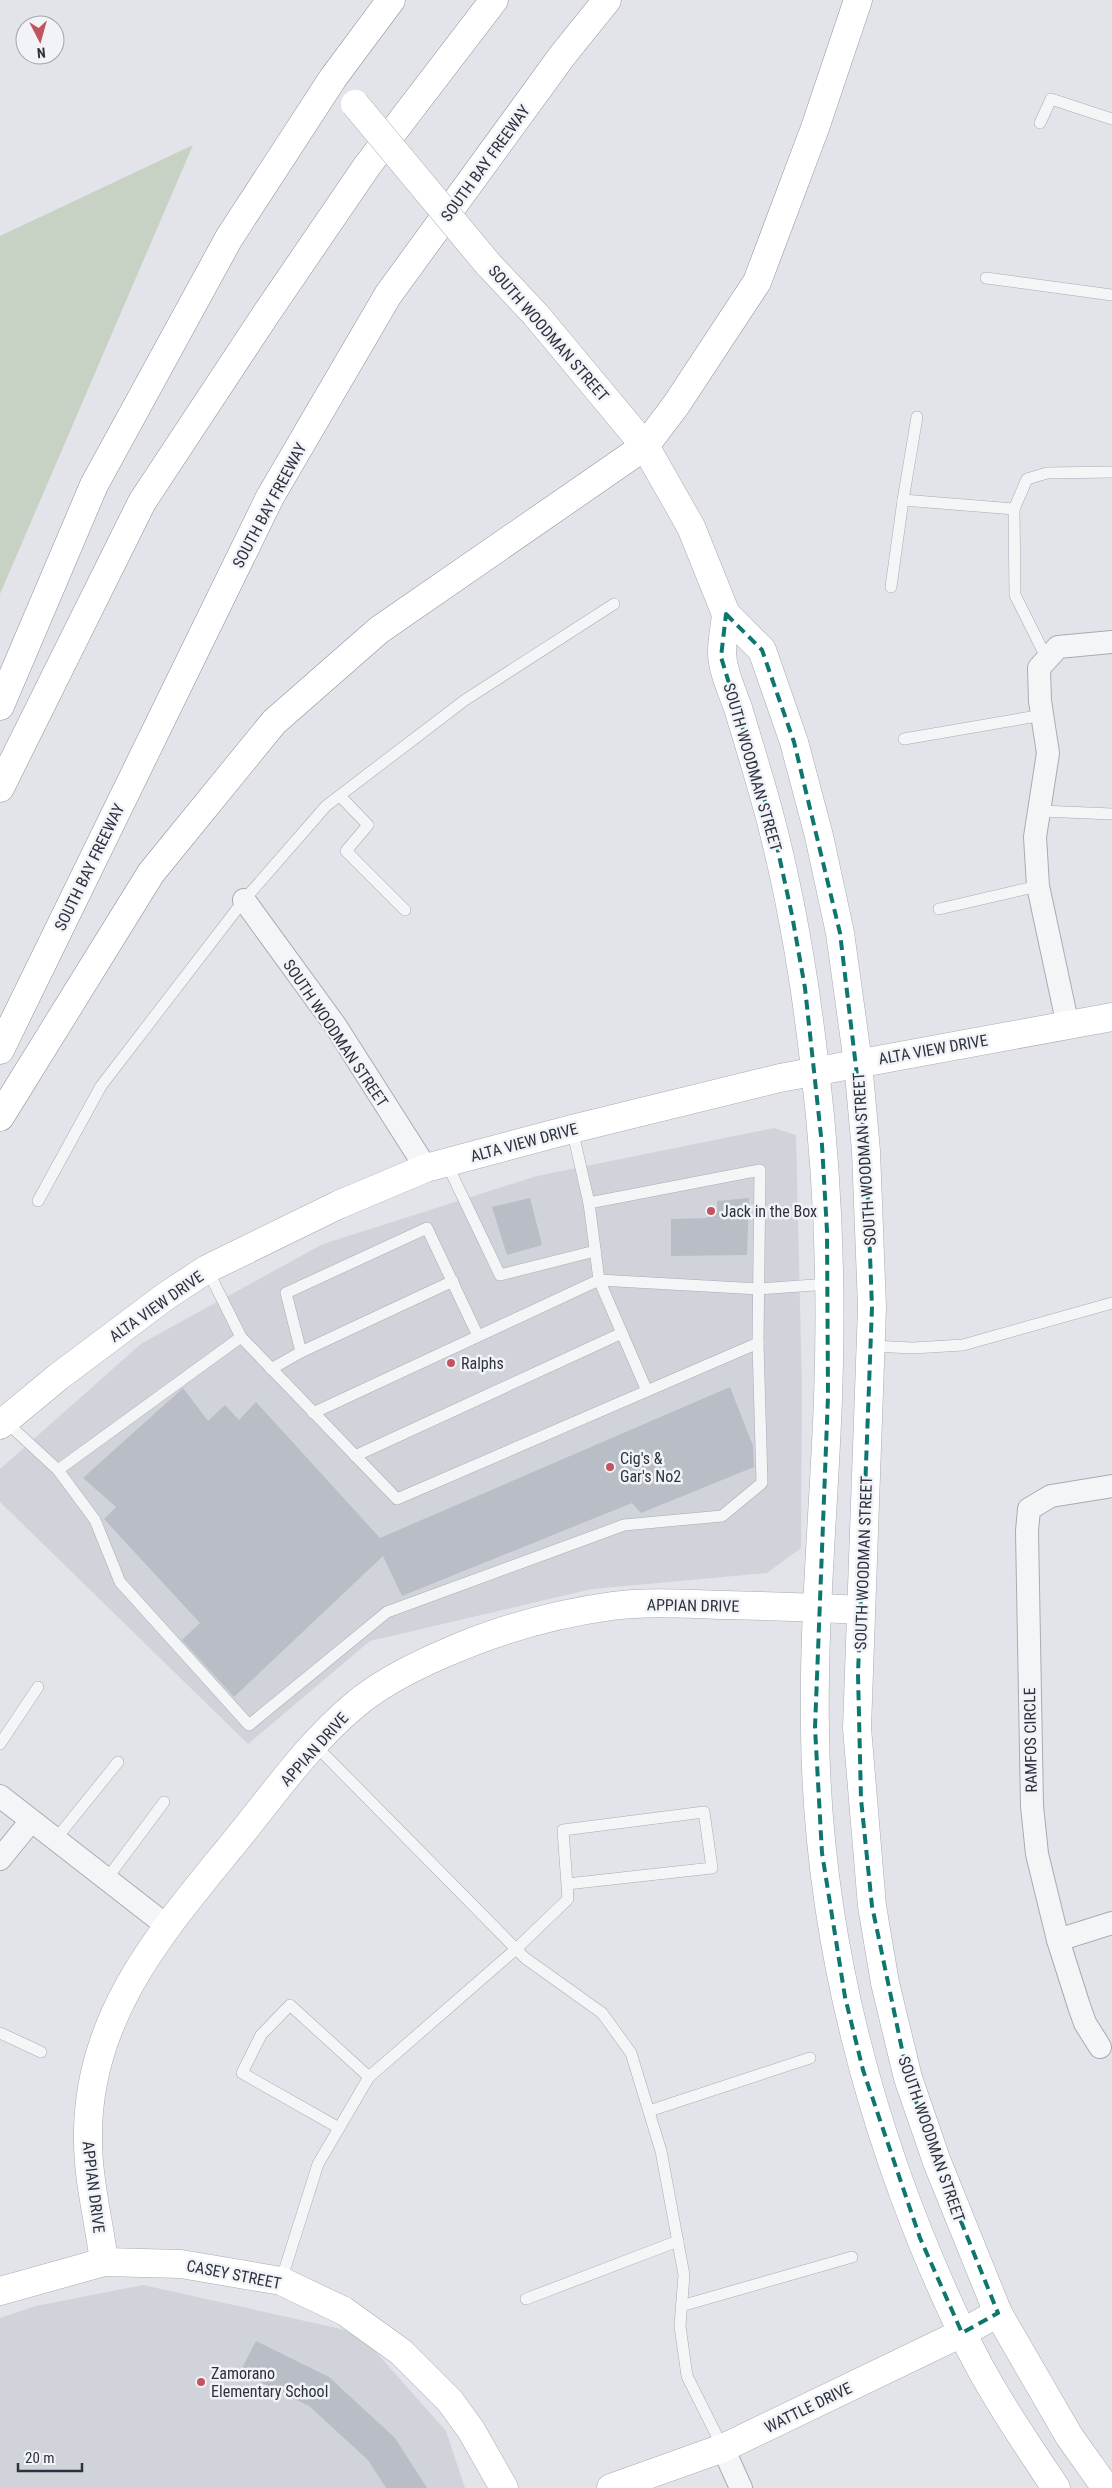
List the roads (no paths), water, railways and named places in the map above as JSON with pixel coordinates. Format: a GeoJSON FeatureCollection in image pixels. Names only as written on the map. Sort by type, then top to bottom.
{"type":"FeatureCollection","features":[{"type":"Feature","properties":{"kind":"main road"},"geometry":{"type":"LineString","coordinates":[[0,706],[94,485],[229,238],[333,78],[391,0]]}},
{"type":"Feature","properties":{"kind":"main road"},"geometry":{"type":"LineString","coordinates":[[0,788],[142,502],[266,314],[367,166],[494,0]]}},
{"type":"Feature","properties":{"kind":"main road","name":"SOUTH BAY FREEWAY"},"geometry":{"type":"LineString","coordinates":[[0,1050],[270,497],[388,295],[562,56],[607,0]]}},
{"type":"Feature","properties":{"kind":"main road"},"geometry":{"type":"LineString","coordinates":[[0,1116],[151,873],[274,722],[379,630],[645,446],[676,405],[757,282],[815,128],[858,0]]}},
{"type":"Feature","properties":{"kind":"main road","name":"SOUTH WOODMAN STREET"},"geometry":{"type":"LineString","coordinates":[[333,78],[488,264],[536,315],[645,446],[691,527],[726,614],[762,650],[794,742],[819,836],[840,933],[858,1063],[866,1151],[871,1346],[857,1728],[861,1798],[872,1906],[885,1983],[908,2078],[934,2152],[998,2313],[1069,2436],[1106,2488]]}},
{"type":"Feature","properties":{"kind":"main road","name":"SOUTH WOODMAN STREET"},"geometry":{"type":"LineString","coordinates":[[726,614],[721,657],[773,828],[799,953],[816,1071],[827,1231],[828,1284],[828,1396],[818,1608],[815,1728],[816,1789],[831,1916],[845,1997],[863,2070],[889,2154],[920,2238],[962,2333],[1006,2412],[1056,2488]]}},
{"type":"Feature","properties":{"kind":"main road","name":"ALTA VIEW DRIVE"},"geometry":{"type":"LineString","coordinates":[[3,1423],[66,1371],[207,1269],[338,1205],[436,1165],[572,1129],[816,1071],[1112,1017]]}},
{"type":"Feature","properties":{"kind":"main road","name":"APPIAN DRIVE"},"geometry":{"type":"LineString","coordinates":[[104,2262],[89,2167],[88,2138],[93,2082],[100,2051],[114,2013],[124,1991],[166,1926],[315,1745],[356,1703],[408,1671],[469,1642],[540,1619],[605,1607],[651,1603],[860,1610]]}},
{"type":"Feature","properties":{"kind":"main road","name":"CASEY STREET"},"geometry":{"type":"LineString","coordinates":[[0,2292],[104,2262],[181,2264],[281,2281],[344,2311],[374,2330],[414,2364],[450,2401],[471,2430],[504,2488]]}},
{"type":"Feature","properties":{"kind":"main road","name":"WATTLE DRIVE"},"geometry":{"type":"LineString","coordinates":[[611,2488],[722,2448],[962,2333],[998,2313]]}},
{"type":"Feature","properties":{"kind":"street"},"geometry":{"type":"LineString","coordinates":[[1068,1026],[1038,886],[1035,836],[1041,811],[1048,753],[1039,668],[1058,647],[1112,642]]}},
{"type":"Feature","properties":{"kind":"street","name":"SOUTH WOODMAN STREET"},"geometry":{"type":"LineString","coordinates":[[244,900],[436,1165]]}},
{"type":"Feature","properties":{"kind":"street","name":"RAMFOS CIRCLE"},"geometry":{"type":"LineString","coordinates":[[1100,2047],[1085,2023],[1058,1940],[1037,1854],[1032,1806],[1027,1531],[1029,1509],[1051,1496],[1112,1486]]}},
{"type":"Feature","properties":{"kind":"street"},"geometry":{"type":"LineString","coordinates":[[0,1796],[166,1926]]}},
{"type":"Feature","properties":{"kind":"street"},"geometry":{"type":"LineString","coordinates":[[0,1859],[31,1821]]}},
{"type":"Feature","properties":{"kind":"street"},"geometry":{"type":"LineString","coordinates":[[1058,1940],[1112,1923]]}},
{"type":"Feature","properties":{"kind":"street"},"geometry":{"type":"LineString","coordinates":[[722,2448],[741,2488]]}},
{"type":"Feature","properties":{"kind":"lane"},"geometry":{"type":"LineString","coordinates":[[1040,123],[1050,99],[1112,120]]}},
{"type":"Feature","properties":{"kind":"lane"},"geometry":{"type":"LineString","coordinates":[[986,278],[1112,295]]}},
{"type":"Feature","properties":{"kind":"lane"},"geometry":{"type":"LineString","coordinates":[[892,587],[903,500],[917,417]]}},
{"type":"Feature","properties":{"kind":"lane"},"geometry":{"type":"LineString","coordinates":[[1047,659],[1015,595],[1014,509],[1027,479],[1047,473],[1112,472]]}},
{"type":"Feature","properties":{"kind":"lane"},"geometry":{"type":"LineString","coordinates":[[903,500],[1014,509]]}},
{"type":"Feature","properties":{"kind":"lane"},"geometry":{"type":"LineString","coordinates":[[38,1201],[101,1086],[244,900],[326,806],[465,700],[614,604]]}},
{"type":"Feature","properties":{"kind":"lane"},"geometry":{"type":"LineString","coordinates":[[904,739],[1043,715]]}},
{"type":"Feature","properties":{"kind":"lane"},"geometry":{"type":"LineString","coordinates":[[340,796],[368,825],[346,852],[405,910]]}},
{"type":"Feature","properties":{"kind":"lane"},"geometry":{"type":"LineString","coordinates":[[1041,811],[1112,814]]}},
{"type":"Feature","properties":{"kind":"lane"},"geometry":{"type":"LineString","coordinates":[[939,909],[1038,886]]}},
{"type":"Feature","properties":{"kind":"lane"},"geometry":{"type":"LineString","coordinates":[[572,1129],[589,1203],[599,1280],[646,1391]]}},
{"type":"Feature","properties":{"kind":"lane"},"geometry":{"type":"LineString","coordinates":[[436,1165],[500,1275],[595,1251]]}},
{"type":"Feature","properties":{"kind":"lane"},"geometry":{"type":"LineString","coordinates":[[3,1423],[58,1470],[95,1520],[120,1582],[249,1724],[387,1612],[624,1525],[722,1516],[762,1482],[758,1343],[760,1170],[589,1203]]}},
{"type":"Feature","properties":{"kind":"lane"},"geometry":{"type":"LineString","coordinates":[[301,1352],[286,1294],[427,1228],[478,1336]]}},
{"type":"Feature","properties":{"kind":"lane"},"geometry":{"type":"LineString","coordinates":[[207,1269],[241,1337],[397,1499],[758,1343]]}},
{"type":"Feature","properties":{"kind":"lane"},"geometry":{"type":"LineString","coordinates":[[313,1413],[599,1280],[758,1289],[828,1284]]}},
{"type":"Feature","properties":{"kind":"lane"},"geometry":{"type":"LineString","coordinates":[[271,1369],[301,1352],[452,1281]]}},
{"type":"Feature","properties":{"kind":"lane"},"geometry":{"type":"LineString","coordinates":[[871,1346],[913,1348],[963,1345],[1112,1303]]}},
{"type":"Feature","properties":{"kind":"lane"},"geometry":{"type":"LineString","coordinates":[[355,1456],[622,1333]]}},
{"type":"Feature","properties":{"kind":"lane"},"geometry":{"type":"LineString","coordinates":[[58,1470],[241,1337]]}},
{"type":"Feature","properties":{"kind":"lane"},"geometry":{"type":"LineString","coordinates":[[0,1744],[38,1688]]}},
{"type":"Feature","properties":{"kind":"lane"},"geometry":{"type":"LineString","coordinates":[[315,1745],[525,1958],[602,2013],[631,2053],[661,2151],[684,2275],[680,2326],[687,2376],[722,2448]]}},
{"type":"Feature","properties":{"kind":"lane"},"geometry":{"type":"LineString","coordinates":[[56,1840],[118,1762]]}},
{"type":"Feature","properties":{"kind":"lane"},"geometry":{"type":"LineString","coordinates":[[106,1880],[164,1802]]}},
{"type":"Feature","properties":{"kind":"lane"},"geometry":{"type":"LineString","coordinates":[[281,2281],[318,2164],[369,2077],[516,1949],[568,1899],[563,1830],[704,1812],[712,1868],[567,1884]]}},
{"type":"Feature","properties":{"kind":"lane"},"geometry":{"type":"LineString","coordinates":[[339,2128],[242,2073],[261,2035],[290,2005],[369,2077]]}},
{"type":"Feature","properties":{"kind":"lane"},"geometry":{"type":"LineString","coordinates":[[0,2033],[41,2052]]}},
{"type":"Feature","properties":{"kind":"lane"},"geometry":{"type":"LineString","coordinates":[[649,2111],[810,2058]]}},
{"type":"Feature","properties":{"kind":"lane"},"geometry":{"type":"LineString","coordinates":[[526,2299],[678,2241]]}},
{"type":"Feature","properties":{"kind":"lane"},"geometry":{"type":"LineString","coordinates":[[681,2306],[852,2257]]}},
{"type":"Feature","properties":{"kind":"place","name":"Jack in the Box"},"geometry":{"type":"Point","coordinates":[711,1211]}},
{"type":"Feature","properties":{"kind":"place","name":"Ralphs"},"geometry":{"type":"Point","coordinates":[451,1363]}},
{"type":"Feature","properties":{"kind":"place","name":"Cig's & Gar's No2"},"geometry":{"type":"Point","coordinates":[610,1467]}},
{"type":"Feature","properties":{"kind":"place","name":"Zamorano Elementary School"},"geometry":{"type":"Point","coordinates":[201,2382]}}]}
